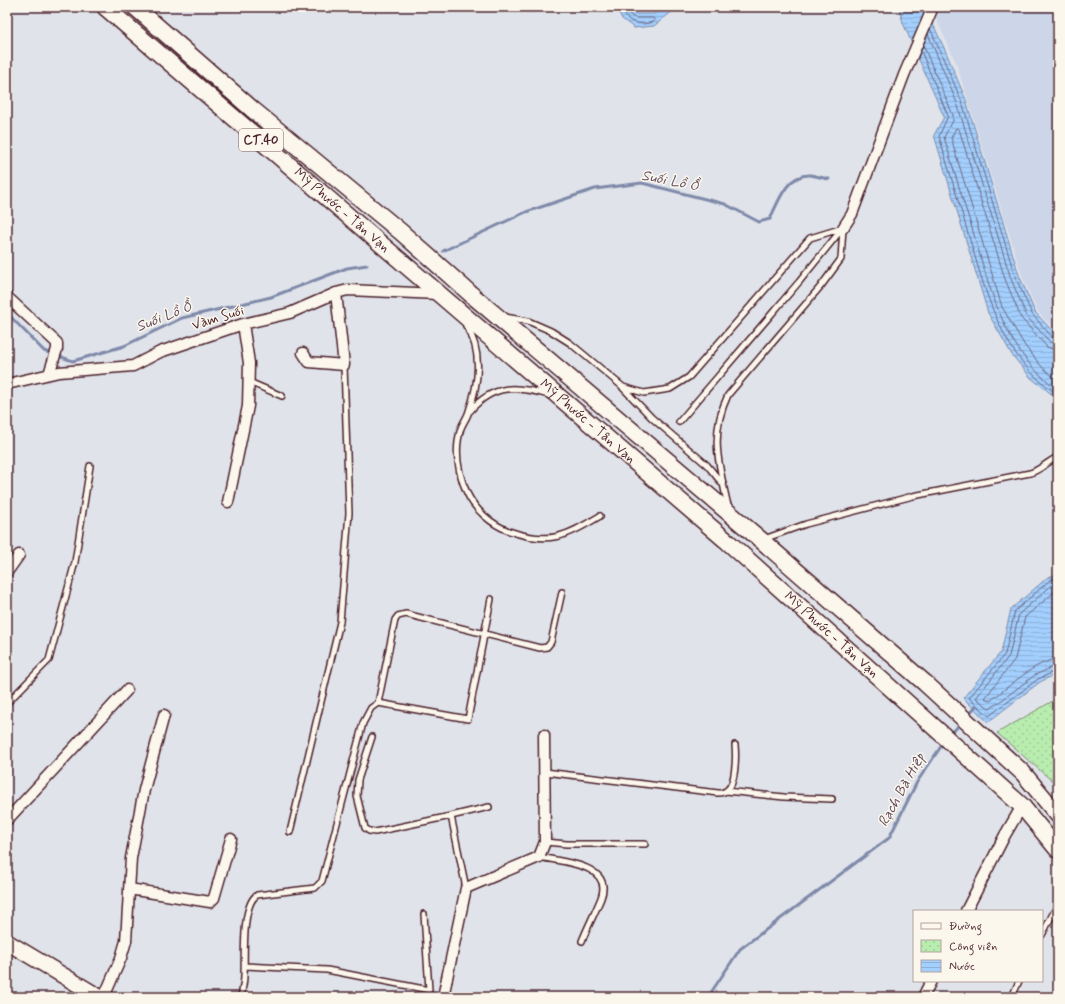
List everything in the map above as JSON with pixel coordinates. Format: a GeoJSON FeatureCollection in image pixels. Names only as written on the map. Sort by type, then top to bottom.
{"type":"FeatureCollection","features":[{"type":"Feature","properties":{"kind":"main road","name":"Mỹ Phước - Tân Vạn"},"geometry":{"type":"LineString","coordinates":[[105,7],[728,542],[1022,806],[1058,850]]}},
{"type":"Feature","properties":{"kind":"main road","name":"Mỹ Phước - Tân Vạn"},"geometry":{"type":"LineString","coordinates":[[135,7],[252,109],[435,262],[495,315],[761,540],[925,683],[1022,774],[1058,815]]}},
{"type":"Feature","properties":{"kind":"main road"},"geometry":{"type":"LineString","coordinates":[[7,942],[99,997]]}},
{"type":"Feature","properties":{"kind":"street"},"geometry":{"type":"LineString","coordinates":[[843,228],[852,214],[904,75],[934,7]]}},
{"type":"Feature","properties":{"kind":"street","name":"Vàm Suối"},"geometry":{"type":"LineString","coordinates":[[7,384],[50,370],[133,366],[160,352],[243,324],[290,313],[336,293],[348,290],[438,294]]}},
{"type":"Feature","properties":{"kind":"street"},"geometry":{"type":"LineString","coordinates":[[303,353],[308,362],[344,365],[336,293]]}},
{"type":"Feature","properties":{"kind":"street"},"geometry":{"type":"LineString","coordinates":[[7,297],[57,343],[57,349],[50,370]]}},
{"type":"Feature","properties":{"kind":"street"},"geometry":{"type":"LineString","coordinates":[[228,502],[248,406],[249,363],[243,324]]}},
{"type":"Feature","properties":{"kind":"street"},"geometry":{"type":"LineString","coordinates":[[7,572],[19,555]]}},
{"type":"Feature","properties":{"kind":"street"},"geometry":{"type":"LineString","coordinates":[[7,820],[127,690]]}},
{"type":"Feature","properties":{"kind":"street"},"geometry":{"type":"LineString","coordinates":[[104,997],[121,958],[126,941],[131,858],[144,790],[164,715]]}},
{"type":"Feature","properties":{"kind":"street"},"geometry":{"type":"LineString","coordinates":[[444,997],[466,888],[539,857],[545,842],[544,735]]}},
{"type":"Feature","properties":{"kind":"street"},"geometry":{"type":"LineString","coordinates":[[967,910],[1005,835],[1022,806]]}},
{"type":"Feature","properties":{"kind":"street"},"geometry":{"type":"LineString","coordinates":[[129,888],[210,902],[214,898],[231,839]]}},
{"type":"Feature","properties":{"kind":"street"},"geometry":{"type":"LineString","coordinates":[[923,997],[930,982]]}},
{"type":"Feature","properties":{"kind":"lane"},"geometry":{"type":"LineString","coordinates":[[623,387],[644,393],[670,389],[690,377],[810,238],[843,228]]}},
{"type":"Feature","properties":{"kind":"lane"},"geometry":{"type":"LineString","coordinates":[[679,422],[799,282],[843,228]]}},
{"type":"Feature","properties":{"kind":"lane"},"geometry":{"type":"LineString","coordinates":[[730,514],[716,437],[720,413],[728,395],[821,286],[841,259],[843,228]]}},
{"type":"Feature","properties":{"kind":"lane"},"geometry":{"type":"LineString","coordinates":[[455,309],[470,331],[476,349],[478,370],[468,413],[461,428],[458,458],[460,477],[470,499],[479,512],[502,528],[522,536],[547,538],[569,534],[600,516]]}},
{"type":"Feature","properties":{"kind":"lane"},"geometry":{"type":"LineString","coordinates":[[495,315],[528,321],[551,331],[570,344],[623,387],[652,418],[717,474],[724,486]]}},
{"type":"Feature","properties":{"kind":"lane"},"geometry":{"type":"LineString","coordinates":[[290,832],[340,622],[349,513],[344,365]]}},
{"type":"Feature","properties":{"kind":"lane"},"geometry":{"type":"LineString","coordinates":[[249,382],[282,396]]}},
{"type":"Feature","properties":{"kind":"lane"},"geometry":{"type":"LineString","coordinates":[[468,413],[478,401],[507,388],[524,388],[561,399]]}},
{"type":"Feature","properties":{"kind":"lane"},"geometry":{"type":"LineString","coordinates":[[761,540],[806,524],[899,499],[1039,471],[1049,461],[1058,457]]}},
{"type":"Feature","properties":{"kind":"lane"},"geometry":{"type":"LineString","coordinates":[[7,703],[48,660],[75,562],[90,466]]}},
{"type":"Feature","properties":{"kind":"lane"},"geometry":{"type":"LineString","coordinates":[[241,997],[245,937],[253,898],[257,895],[315,888],[322,881],[363,723],[371,708],[378,703],[395,620],[398,616],[406,614],[540,648],[547,647],[551,642],[562,592]]}},
{"type":"Feature","properties":{"kind":"lane"},"geometry":{"type":"LineString","coordinates":[[378,703],[468,719],[483,634],[491,599]]}},
{"type":"Feature","properties":{"kind":"lane"},"geometry":{"type":"LineString","coordinates":[[372,737],[358,780],[357,796],[365,828],[369,831],[375,832],[489,807]]}},
{"type":"Feature","properties":{"kind":"lane"},"geometry":{"type":"LineString","coordinates":[[726,791],[731,786],[734,778],[735,745]]}},
{"type":"Feature","properties":{"kind":"lane"},"geometry":{"type":"LineString","coordinates":[[545,772],[718,793],[726,791],[784,797],[832,799]]}},
{"type":"Feature","properties":{"kind":"lane"},"geometry":{"type":"LineString","coordinates":[[450,816],[466,888]]}},
{"type":"Feature","properties":{"kind":"lane"},"geometry":{"type":"LineString","coordinates":[[545,842],[567,844],[646,844]]}},
{"type":"Feature","properties":{"kind":"lane"},"geometry":{"type":"LineString","coordinates":[[539,857],[584,866],[594,871],[600,878],[604,887],[602,897],[582,941]]}},
{"type":"Feature","properties":{"kind":"lane"},"geometry":{"type":"LineString","coordinates":[[1043,934],[1058,904]]}},
{"type":"Feature","properties":{"kind":"lane"},"geometry":{"type":"LineString","coordinates":[[244,966],[327,970],[429,990],[424,914]]}},
{"type":"Feature","properties":{"kind":"lane"},"geometry":{"type":"LineString","coordinates":[[1012,997],[1019,982]]}},
{"type":"Feature","properties":{"kind":"shaded area"},"geometry":{"type":"Polygon","coordinates":[[[931,7],[1058,7],[1058,334],[1037,311],[1022,276],[956,63],[931,7]]]}},
{"type":"Feature","properties":{"kind":"green space"},"geometry":{"type":"Polygon","coordinates":[[[1058,698],[1058,786],[997,733],[1058,698]]]}},
{"type":"Feature","properties":{"kind":"water"},"geometry":{"type":"Polygon","coordinates":[[[495,7],[540,7],[534,12],[506,10],[495,7]]]}},
{"type":"Feature","properties":{"kind":"water"},"geometry":{"type":"Polygon","coordinates":[[[616,7],[628,7],[636,14],[654,14],[665,7],[678,7],[654,26],[634,28],[622,19],[616,7]]]}},
{"type":"Feature","properties":{"kind":"water"},"geometry":{"type":"Polygon","coordinates":[[[899,7],[925,7],[966,100],[1019,275],[1035,312],[1058,337],[1058,399],[1031,378],[1012,355],[988,313],[934,135],[944,117],[903,23],[899,7]]]}},
{"type":"Feature","properties":{"kind":"water"},"geometry":{"type":"Polygon","coordinates":[[[1058,574],[1058,673],[1040,682],[988,722],[963,698],[1001,652],[1011,609],[1048,577],[1058,574]]]}},
{"type":"Feature","properties":{"kind":"waterway","name":"Suối Lồ Ồ"},"geometry":{"type":"LineString","coordinates":[[443,251],[526,212],[595,189],[642,183],[725,204],[759,222],[770,219],[784,190],[795,179],[810,175],[829,179]]}},
{"type":"Feature","properties":{"kind":"waterway","name":"Suối Lồ Ồ"},"geometry":{"type":"LineString","coordinates":[[7,313],[44,351],[73,361],[124,346],[182,318],[271,297],[347,268],[367,265]]}},
{"type":"Feature","properties":{"kind":"waterway","name":"Rạch Bà Hiệp"},"geometry":{"type":"LineString","coordinates":[[967,716],[976,706]]}},
{"type":"Feature","properties":{"kind":"waterway","name":"Rạch Bà Hiệp"},"geometry":{"type":"LineString","coordinates":[[950,735],[961,723]]}},
{"type":"Feature","properties":{"kind":"waterway","name":"Rạch Bà Hiệp"},"geometry":{"type":"LineString","coordinates":[[708,997],[740,949],[889,838],[917,782],[944,742]]}}]}
